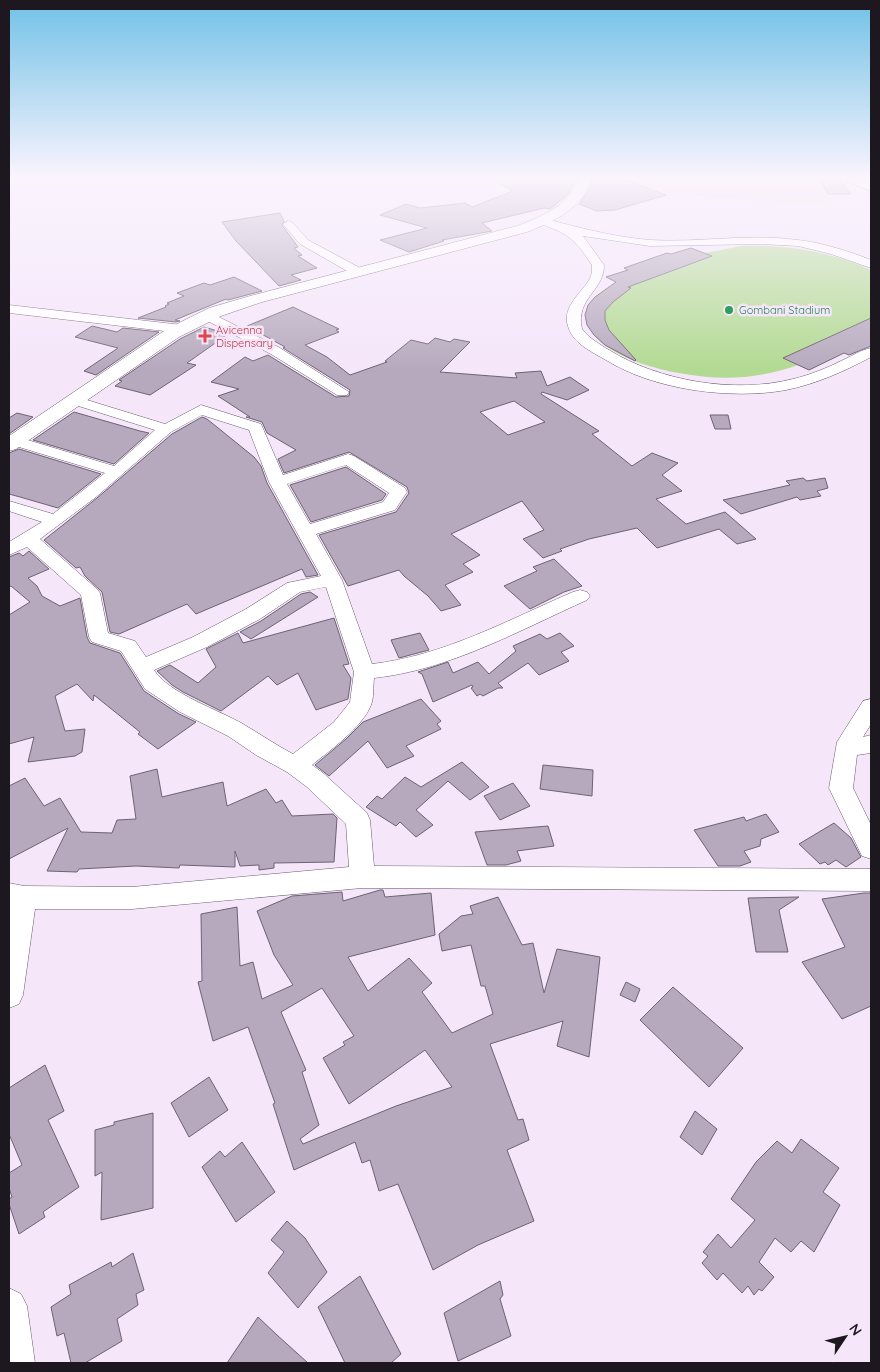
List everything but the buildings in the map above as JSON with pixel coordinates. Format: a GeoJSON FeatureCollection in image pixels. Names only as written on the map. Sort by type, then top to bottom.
{"type":"FeatureCollection","features":[{"type":"Feature","properties":{"kind":"main road"},"geometry":{"type":"LineString","coordinates":[[12,443],[182,329],[207,315],[256,299],[473,242]]}},
{"type":"Feature","properties":{"kind":"street"},"geometry":{"type":"LineString","coordinates":[[304,242],[358,272]]}},
{"type":"Feature","properties":{"kind":"street"},"geometry":{"type":"LineString","coordinates":[[583,242],[598,264],[596,280],[582,294],[573,310],[575,330],[590,344],[610,358],[638,372],[679,382],[723,388],[776,387],[813,377],[871,352]]}},
{"type":"Feature","properties":{"kind":"street"},"geometry":{"type":"LineString","coordinates":[[641,242],[704,242]]}},
{"type":"Feature","properties":{"kind":"street"},"geometry":{"type":"LineString","coordinates":[[774,242],[799,244],[844,254],[871,264]]}},
{"type":"Feature","properties":{"kind":"street"},"geometry":{"type":"LineString","coordinates":[[9,309],[182,329]]}},
{"type":"Feature","properties":{"kind":"street"},"geometry":{"type":"LineString","coordinates":[[207,315],[284,355],[342,392]]}},
{"type":"Feature","properties":{"kind":"street"},"geometry":{"type":"LineString","coordinates":[[74,400],[166,429]]}},
{"type":"Feature","properties":{"kind":"street"},"geometry":{"type":"LineString","coordinates":[[9,550],[56,520],[166,429],[201,410],[256,427],[276,482],[333,580],[364,672],[361,704],[342,728],[295,766]]}},
{"type":"Feature","properties":{"kind":"street"},"geometry":{"type":"LineString","coordinates":[[12,443],[114,472]]}},
{"type":"Feature","properties":{"kind":"street"},"geometry":{"type":"LineString","coordinates":[[276,482],[348,459],[399,492],[389,506],[304,532]]}},
{"type":"Feature","properties":{"kind":"street"},"geometry":{"type":"LineString","coordinates":[[9,506],[56,520]]}},
{"type":"Feature","properties":{"kind":"street"},"geometry":{"type":"LineString","coordinates":[[29,539],[90,593],[99,637],[128,646],[152,684],[188,706],[236,730],[264,749],[295,766],[315,780],[358,820],[362,877]]}},
{"type":"Feature","properties":{"kind":"street"},"geometry":{"type":"LineString","coordinates":[[142,667],[200,642],[253,614],[294,587],[333,580]]}},
{"type":"Feature","properties":{"kind":"street"},"geometry":{"type":"LineString","coordinates":[[364,672],[400,668],[445,654],[580,596]]}},
{"type":"Feature","properties":{"kind":"street"},"geometry":{"type":"LineString","coordinates":[[871,707],[848,742],[842,788],[871,850]]}},
{"type":"Feature","properties":{"kind":"street"},"geometry":{"type":"LineString","coordinates":[[847,748],[871,744]]}},
{"type":"Feature","properties":{"kind":"street"},"geometry":{"type":"LineString","coordinates":[[9,995],[16,896],[132,898],[362,877],[871,880]]}},
{"type":"Feature","properties":{"kind":"street"},"geometry":{"type":"LineString","coordinates":[[9,1311],[17,1363]]}},
{"type":"Feature","properties":{"kind":"green space","name":"Gombani Stadium"},"geometry":{"type":"Polygon","coordinates":[[[742,246],[808,250],[855,263],[871,270],[871,340],[809,370],[798,365],[770,373],[728,378],[673,372],[641,363],[610,349],[598,340],[590,329],[588,316],[594,299],[602,292],[619,283],[606,277],[627,270],[624,268],[667,253],[671,254],[691,248],[705,253],[742,246]]]}},
{"type":"Feature","properties":{"kind":"place","name":"Gombani Stadium"},"geometry":{"type":"Point","coordinates":[729,310]}},
{"type":"Feature","properties":{"kind":"place","name":"Avicenna Dispensary"},"geometry":{"type":"Point","coordinates":[205,336]}}]}
